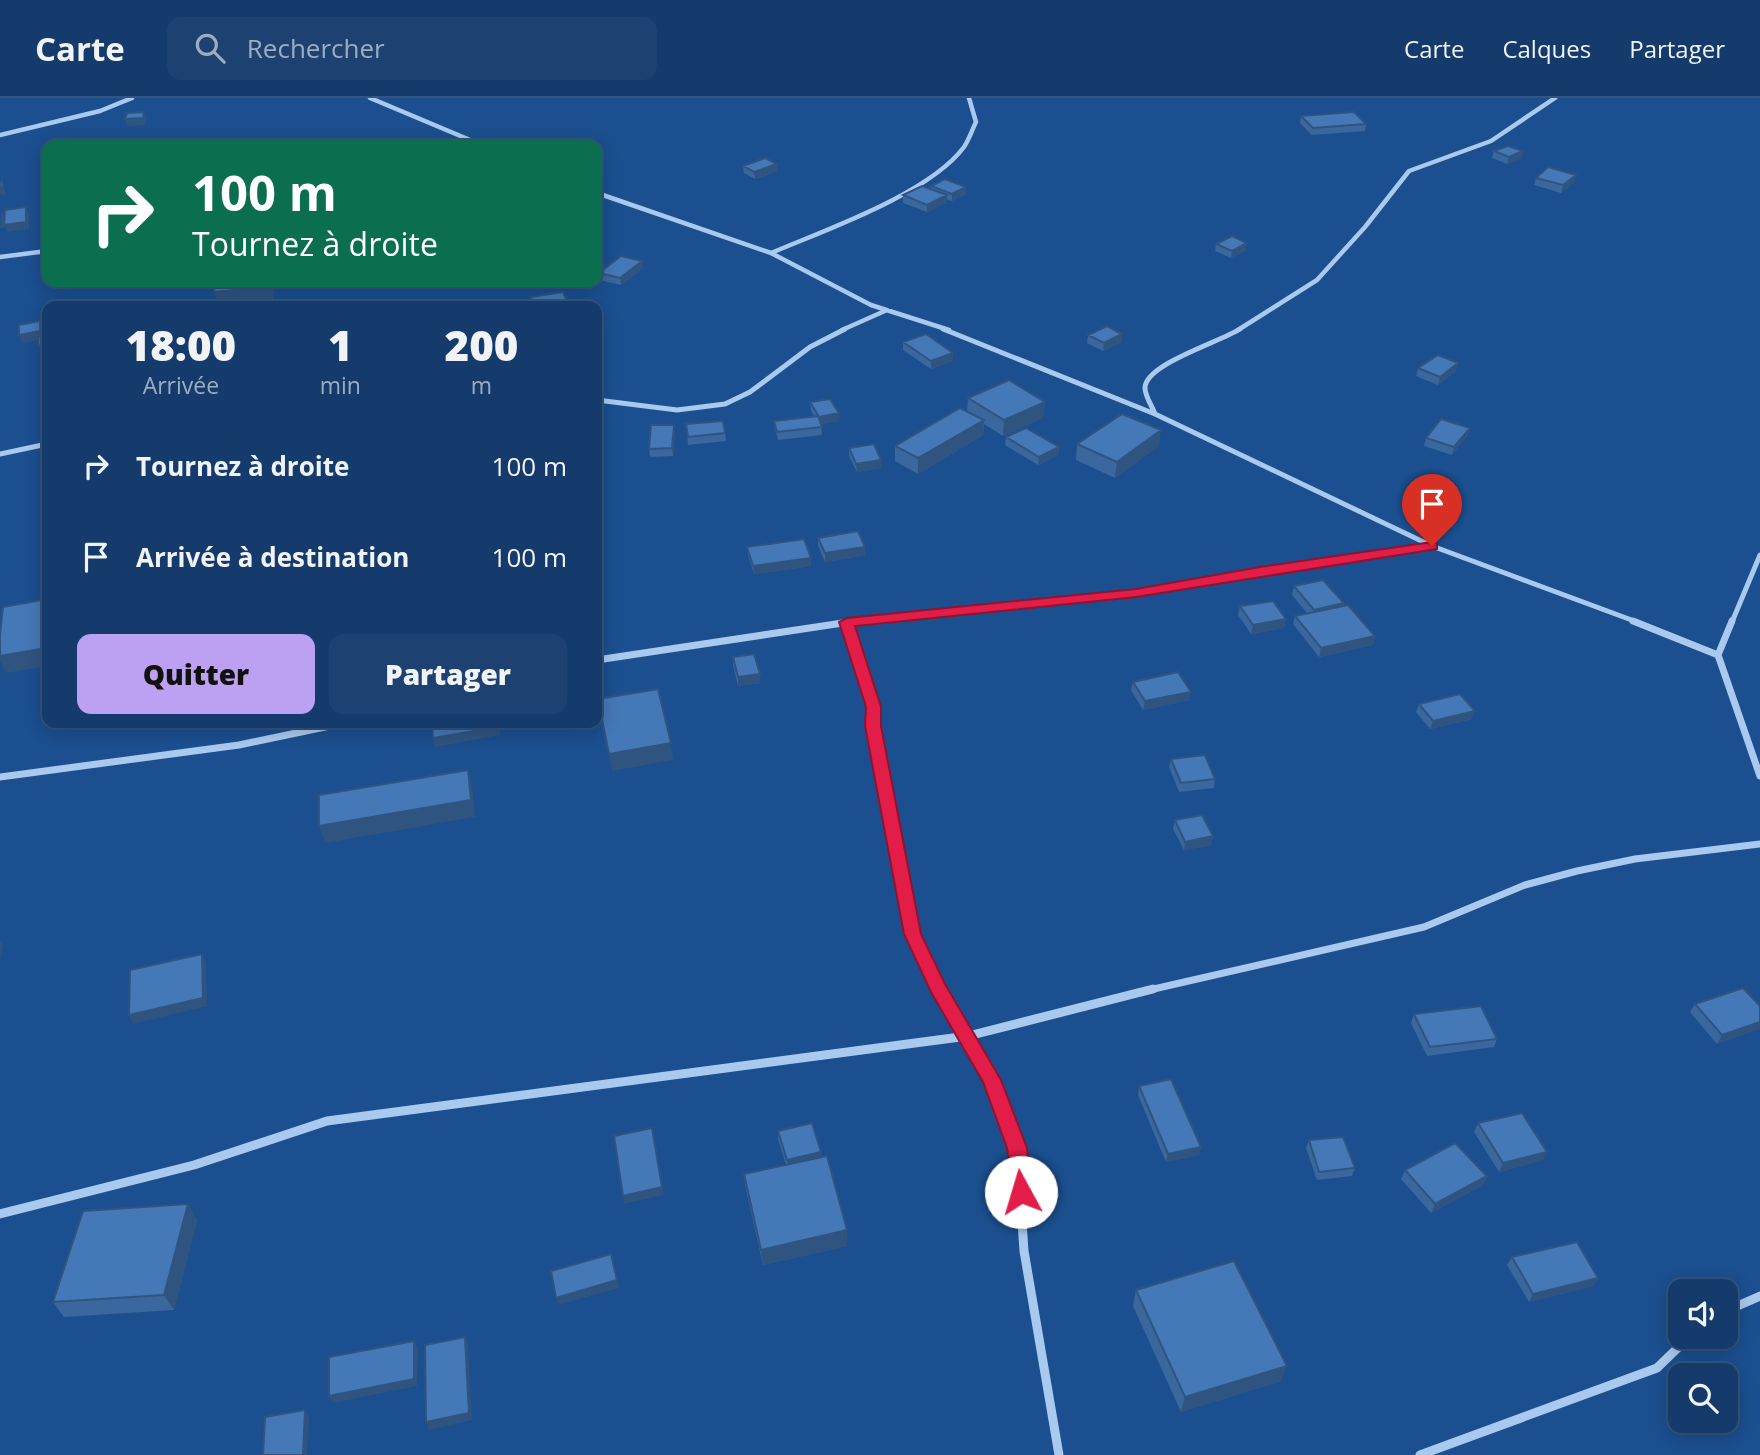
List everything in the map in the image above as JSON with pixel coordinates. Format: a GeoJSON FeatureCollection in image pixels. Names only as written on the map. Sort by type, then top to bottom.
{"type":"FeatureCollection","features":[{"type":"Feature","properties":{"kind":"street"},"geometry":{"type":"LineString","coordinates":[[0,135],[100,110],[132,98]]}},
{"type":"Feature","properties":{"kind":"street"},"geometry":{"type":"LineString","coordinates":[[370,98],[395,106],[471,140]]}},
{"type":"Feature","properties":{"kind":"street"},"geometry":{"type":"LineString","coordinates":[[771,253],[895,197],[955,160],[970,143],[977,121],[969,98]]}},
{"type":"Feature","properties":{"kind":"street"},"geometry":{"type":"LineString","coordinates":[[1155,414],[1146,390],[1147,379],[1161,365],[1221,341],[1317,280],[1365,227],[1409,171],[1491,141],[1555,98]]}},
{"type":"Feature","properties":{"kind":"street"},"geometry":{"type":"LineString","coordinates":[[602,195],[771,253],[831,286],[887,310],[975,339],[1155,414],[1432,546],[1577,597],[1718,655]]}},
{"type":"Feature","properties":{"kind":"street"},"geometry":{"type":"LineString","coordinates":[[0,257],[42,252]]}},
{"type":"Feature","properties":{"kind":"street"},"geometry":{"type":"LineString","coordinates":[[602,401],[685,410],[727,403],[752,393],[799,354],[821,340],[887,310]]}},
{"type":"Feature","properties":{"kind":"street"},"geometry":{"type":"LineString","coordinates":[[0,454],[42,445]]}},
{"type":"Feature","properties":{"kind":"street"},"geometry":{"type":"LineString","coordinates":[[602,659],[847,622],[1136,593],[1260,571],[1432,546]]}},
{"type":"Feature","properties":{"kind":"street"},"geometry":{"type":"LineString","coordinates":[[1760,555],[1718,655],[1760,776]]}},
{"type":"Feature","properties":{"kind":"street"},"geometry":{"type":"LineString","coordinates":[[847,622],[874,707],[873,726],[912,934],[991,1080],[1017,1148],[1024,1251],[1059,1455]]}},
{"type":"Feature","properties":{"kind":"street"},"geometry":{"type":"LineString","coordinates":[[0,777],[239,745],[320,728]]}},
{"type":"Feature","properties":{"kind":"street"},"geometry":{"type":"LineString","coordinates":[[0,1214],[194,1166],[327,1121],[968,1036],[1081,1005],[1347,947],[1424,927],[1525,886],[1577,871],[1635,859],[1760,844]]}},
{"type":"Feature","properties":{"kind":"street"},"geometry":{"type":"LineString","coordinates":[[1738,1306],[1760,1296]]}},
{"type":"Feature","properties":{"kind":"street"},"geometry":{"type":"LineString","coordinates":[[1420,1455],[1657,1368],[1677,1349]]}},
{"type":"Feature","properties":{"kind":"building"},"geometry":{"type":"Polygon","coordinates":[[[144,112],[143,118],[125,119],[127,113],[144,112]]]}},
{"type":"Feature","properties":{"kind":"building"},"geometry":{"type":"Polygon","coordinates":[[[1354,112],[1366,124],[1313,128],[1301,116],[1354,112]]]}},
{"type":"Feature","properties":{"kind":"building"},"geometry":{"type":"Polygon","coordinates":[[[1508,146],[1523,151],[1509,157],[1494,151],[1508,146]]]}},
{"type":"Feature","properties":{"kind":"building"},"geometry":{"type":"Polygon","coordinates":[[[765,158],[777,164],[754,172],[743,166],[765,158]]]}},
{"type":"Feature","properties":{"kind":"building"},"geometry":{"type":"Polygon","coordinates":[[[1548,167],[1576,175],[1563,185],[1536,178],[1548,167]]]}},
{"type":"Feature","properties":{"kind":"building"},"geometry":{"type":"Polygon","coordinates":[[[945,179],[966,187],[952,194],[931,186],[945,179]]]}},
{"type":"Feature","properties":{"kind":"building"},"geometry":{"type":"Polygon","coordinates":[[[922,186],[947,195],[927,205],[903,195],[922,186]]]}},
{"type":"Feature","properties":{"kind":"building"},"geometry":{"type":"Polygon","coordinates":[[[26,207],[26,222],[4,225],[5,210],[26,207]]]}},
{"type":"Feature","properties":{"kind":"building"},"geometry":{"type":"Polygon","coordinates":[[[1232,236],[1247,243],[1232,251],[1216,244],[1232,236]]]}},
{"type":"Feature","properties":{"kind":"building"},"geometry":{"type":"Polygon","coordinates":[[[621,256],[642,261],[620,278],[602,274],[602,271],[621,256]]]}},
{"type":"Feature","properties":{"kind":"building"},"geometry":{"type":"Polygon","coordinates":[[[214,287],[268,287],[214,292],[214,287]]]}},
{"type":"Feature","properties":{"kind":"building"},"geometry":{"type":"Polygon","coordinates":[[[563,292],[567,301],[532,301],[531,297],[563,292]]]}},
{"type":"Feature","properties":{"kind":"building"},"geometry":{"type":"Polygon","coordinates":[[[40,321],[40,331],[19,335],[19,325],[40,321]]]}},
{"type":"Feature","properties":{"kind":"building"},"geometry":{"type":"Polygon","coordinates":[[[1107,326],[1122,334],[1104,343],[1088,335],[1107,326]]]}},
{"type":"Feature","properties":{"kind":"building"},"geometry":{"type":"Polygon","coordinates":[[[39,334],[42,334],[42,344],[38,345],[39,334]]]}},
{"type":"Feature","properties":{"kind":"building"},"geometry":{"type":"Polygon","coordinates":[[[926,334],[953,353],[931,361],[903,342],[926,334]]]}},
{"type":"Feature","properties":{"kind":"building"},"geometry":{"type":"Polygon","coordinates":[[[1438,355],[1458,363],[1440,377],[1418,368],[1438,355]]]}},
{"type":"Feature","properties":{"kind":"building"},"geometry":{"type":"Polygon","coordinates":[[[1009,380],[1045,402],[1004,420],[968,398],[1009,380]]]}},
{"type":"Feature","properties":{"kind":"building"},"geometry":{"type":"Polygon","coordinates":[[[830,399],[839,413],[819,417],[810,402],[830,399]]]}},
{"type":"Feature","properties":{"kind":"building"},"geometry":{"type":"Polygon","coordinates":[[[960,408],[984,420],[918,458],[895,446],[960,408]]]}},
{"type":"Feature","properties":{"kind":"building"},"geometry":{"type":"Polygon","coordinates":[[[1122,414],[1161,430],[1117,462],[1077,444],[1122,414]]]}},
{"type":"Feature","properties":{"kind":"building"},"geometry":{"type":"Polygon","coordinates":[[[818,416],[822,427],[777,432],[774,421],[818,416]]]}},
{"type":"Feature","properties":{"kind":"building"},"geometry":{"type":"Polygon","coordinates":[[[1441,419],[1470,428],[1454,447],[1426,438],[1441,419]]]}},
{"type":"Feature","properties":{"kind":"building"},"geometry":{"type":"Polygon","coordinates":[[[723,421],[725,433],[688,437],[686,424],[723,421]]]}},
{"type":"Feature","properties":{"kind":"building"},"geometry":{"type":"Polygon","coordinates":[[[651,425],[674,425],[672,448],[649,449],[651,425]]]}},
{"type":"Feature","properties":{"kind":"building"},"geometry":{"type":"Polygon","coordinates":[[[1026,428],[1059,447],[1039,457],[1006,437],[1026,428]]]}},
{"type":"Feature","properties":{"kind":"building"},"geometry":{"type":"Polygon","coordinates":[[[874,444],[881,460],[856,464],[849,448],[874,444]]]}},
{"type":"Feature","properties":{"kind":"building"},"geometry":{"type":"Polygon","coordinates":[[[858,531],[865,547],[825,553],[818,538],[858,531]]]}},
{"type":"Feature","properties":{"kind":"building"},"geometry":{"type":"Polygon","coordinates":[[[804,539],[811,558],[753,566],[747,547],[804,539]]]}},
{"type":"Feature","properties":{"kind":"building"},"geometry":{"type":"Polygon","coordinates":[[[1323,580],[1344,603],[1314,610],[1294,586],[1323,580]]]}},
{"type":"Feature","properties":{"kind":"building"},"geometry":{"type":"Polygon","coordinates":[[[42,600],[42,649],[0,656],[3,607],[42,600]]]}},
{"type":"Feature","properties":{"kind":"building"},"geometry":{"type":"Polygon","coordinates":[[[1273,601],[1286,619],[1253,625],[1240,606],[1273,601]]]}},
{"type":"Feature","properties":{"kind":"building"},"geometry":{"type":"Polygon","coordinates":[[[1348,605],[1375,636],[1321,648],[1295,616],[1348,605]]]}},
{"type":"Feature","properties":{"kind":"building"},"geometry":{"type":"Polygon","coordinates":[[[754,654],[760,674],[738,677],[733,657],[754,654]]]}},
{"type":"Feature","properties":{"kind":"building"},"geometry":{"type":"Polygon","coordinates":[[[1178,672],[1191,692],[1145,701],[1133,682],[1178,672]]]}},
{"type":"Feature","properties":{"kind":"building"},"geometry":{"type":"Polygon","coordinates":[[[658,689],[671,743],[609,754],[602,719],[602,698],[658,689]]]}},
{"type":"Feature","properties":{"kind":"building"},"geometry":{"type":"Polygon","coordinates":[[[1460,694],[1475,711],[1433,721],[1419,704],[1460,694]]]}},
{"type":"Feature","properties":{"kind":"building"},"geometry":{"type":"Polygon","coordinates":[[[432,728],[492,728],[433,738],[432,728]]]}},
{"type":"Feature","properties":{"kind":"building"},"geometry":{"type":"Polygon","coordinates":[[[1205,755],[1215,779],[1181,783],[1171,759],[1205,755]]]}},
{"type":"Feature","properties":{"kind":"building"},"geometry":{"type":"Polygon","coordinates":[[[468,770],[471,800],[319,826],[319,795],[468,770]]]}},
{"type":"Feature","properties":{"kind":"building"},"geometry":{"type":"Polygon","coordinates":[[[1202,815],[1213,836],[1185,842],[1175,820],[1202,815]]]}},
{"type":"Feature","properties":{"kind":"building"},"geometry":{"type":"Polygon","coordinates":[[[202,954],[203,998],[129,1015],[130,970],[202,954]]]}},
{"type":"Feature","properties":{"kind":"building"},"geometry":{"type":"Polygon","coordinates":[[[1743,988],[1760,1006],[1760,1022],[1722,1035],[1695,1004],[1743,988]]]}},
{"type":"Feature","properties":{"kind":"building"},"geometry":{"type":"Polygon","coordinates":[[[1481,1006],[1497,1039],[1430,1047],[1414,1014],[1481,1006]]]}},
{"type":"Feature","properties":{"kind":"building"},"geometry":{"type":"Polygon","coordinates":[[[1171,1079],[1201,1147],[1168,1154],[1139,1086],[1171,1079]]]}},
{"type":"Feature","properties":{"kind":"building"},"geometry":{"type":"Polygon","coordinates":[[[1522,1113],[1547,1152],[1503,1163],[1478,1123],[1522,1113]]]}},
{"type":"Feature","properties":{"kind":"building"},"geometry":{"type":"Polygon","coordinates":[[[812,1123],[821,1152],[787,1160],[778,1131],[812,1123]]]}},
{"type":"Feature","properties":{"kind":"building"},"geometry":{"type":"Polygon","coordinates":[[[652,1128],[662,1187],[623,1196],[614,1136],[652,1128]]]}},
{"type":"Feature","properties":{"kind":"building"},"geometry":{"type":"Polygon","coordinates":[[[1343,1137],[1355,1168],[1319,1172],[1309,1140],[1343,1137]]]}},
{"type":"Feature","properties":{"kind":"building"},"geometry":{"type":"Polygon","coordinates":[[[1455,1143],[1487,1176],[1435,1204],[1405,1170],[1455,1143]]]}},
{"type":"Feature","properties":{"kind":"building"},"geometry":{"type":"Polygon","coordinates":[[[827,1156],[847,1230],[761,1250],[744,1174],[827,1156]]]}},
{"type":"Feature","properties":{"kind":"building"},"geometry":{"type":"Polygon","coordinates":[[[188,1204],[164,1295],[53,1302],[83,1211],[188,1204]]]}},
{"type":"Feature","properties":{"kind":"building"},"geometry":{"type":"Polygon","coordinates":[[[1577,1242],[1598,1278],[1533,1294],[1512,1257],[1577,1242]]]}},
{"type":"Feature","properties":{"kind":"building"},"geometry":{"type":"Polygon","coordinates":[[[611,1254],[617,1280],[556,1298],[551,1271],[611,1254]]]}},
{"type":"Feature","properties":{"kind":"building"},"geometry":{"type":"Polygon","coordinates":[[[1234,1261],[1287,1366],[1185,1397],[1136,1290],[1234,1261]]]}},
{"type":"Feature","properties":{"kind":"building"},"geometry":{"type":"Polygon","coordinates":[[[465,1337],[469,1413],[426,1422],[425,1345],[465,1337]]]}},
{"type":"Feature","properties":{"kind":"building"},"geometry":{"type":"Polygon","coordinates":[[[414,1341],[414,1379],[329,1396],[329,1357],[414,1341]]]}},
{"type":"Feature","properties":{"kind":"building"},"geometry":{"type":"Polygon","coordinates":[[[305,1410],[303,1455],[263,1455],[265,1417],[305,1410]]]}},
{"type":"Feature","properties":{"kind":"route"},"geometry":{"type":"LineString","coordinates":[[1021,1192],[1017,1148],[991,1080],[912,934],[873,726],[874,707],[847,622],[1136,593],[1260,571],[1432,546]]}}]}
